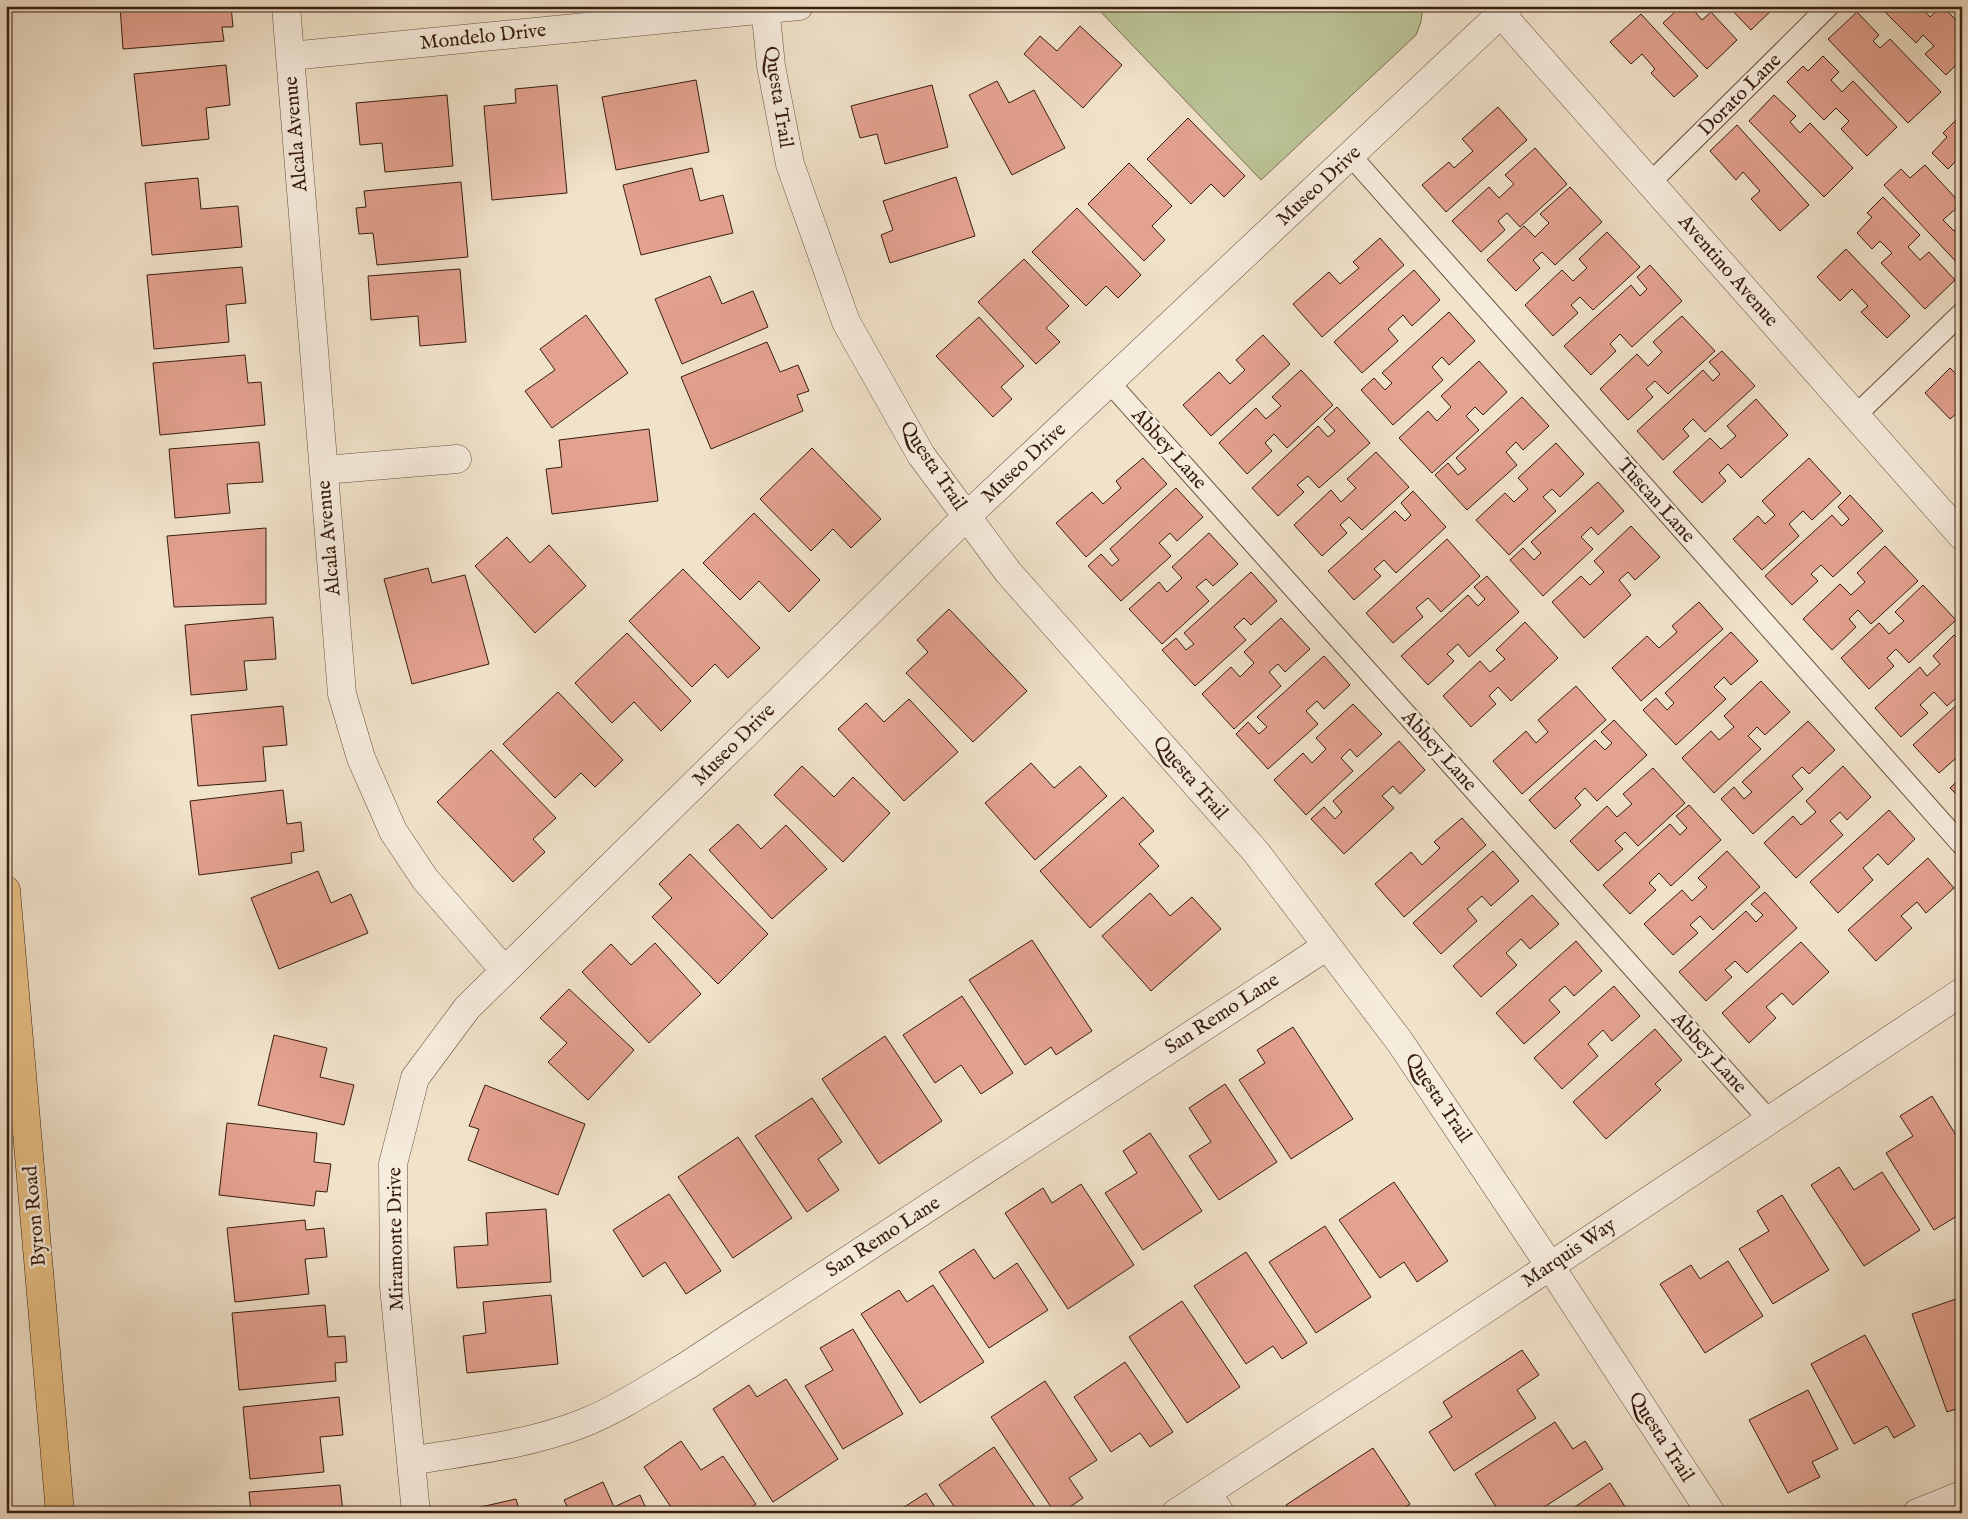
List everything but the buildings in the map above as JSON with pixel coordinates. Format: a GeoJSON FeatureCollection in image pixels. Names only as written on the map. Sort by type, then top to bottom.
{"type":"FeatureCollection","features":[{"type":"Feature","properties":{"kind":"main road","name":"Byron Road"},"geometry":{"type":"LineString","coordinates":[[6,890],[60,1513]]}},
{"type":"Feature","properties":{"kind":"street","name":"Alcala Avenue"},"geometry":{"type":"LineString","coordinates":[[286,6],[342,694],[360,758],[393,831],[425,879],[505,971]]}},
{"type":"Feature","properties":{"kind":"street","name":"Mondelo Drive"},"geometry":{"type":"LineString","coordinates":[[290,56],[799,6]]}},
{"type":"Feature","properties":{"kind":"street","name":"Questa Trail"},"geometry":{"type":"LineString","coordinates":[[766,8],[770,66],[790,164],[846,322],[921,455],[1008,572],[1256,852],[1400,1042],[1550,1266],[1711,1513]]}},
{"type":"Feature","properties":{"kind":"street","name":"Aventino Avenue"},"geometry":{"type":"LineString","coordinates":[[1501,9],[1650,183],[1962,536]]}},
{"type":"Feature","properties":{"kind":"street","name":"Museo Drive"},"geometry":{"type":"LineString","coordinates":[[505,971],[967,516],[1351,156],[1501,9]]}},
{"type":"Feature","properties":{"kind":"street"},"geometry":{"type":"LineString","coordinates":[[324,470],[457,460]]}},
{"type":"Feature","properties":{"kind":"street","name":"San Remo Lane"},"geometry":{"type":"LineString","coordinates":[[410,1461],[526,1442],[582,1424],[636,1396],[688,1365],[1327,946]]}},
{"type":"Feature","properties":{"kind":"street","name":"Miramonte Drive"},"geometry":{"type":"LineString","coordinates":[[416,1513],[394,1287],[393,1164],[415,1078],[467,1008],[505,971]]}},
{"type":"Feature","properties":{"kind":"street","name":"Marquis Way"},"geometry":{"type":"LineString","coordinates":[[1176,1513],[1213,1503],[1550,1266],[1962,992]]}},
{"type":"Feature","properties":{"kind":"street"},"geometry":{"type":"LineString","coordinates":[[1917,1513],[1962,1495]]}},
{"type":"Feature","properties":{"kind":"lane","name":"Dorato Lane"},"geometry":{"type":"LineString","coordinates":[[1650,183],[1829,6]]}},
{"type":"Feature","properties":{"kind":"lane","name":"Tuscan Lane"},"geometry":{"type":"LineString","coordinates":[[1351,156],[1962,846]]}},
{"type":"Feature","properties":{"kind":"lane"},"geometry":{"type":"LineString","coordinates":[[1856,415],[1962,312]]}},
{"type":"Feature","properties":{"kind":"lane","name":"Abbey Lane"},"geometry":{"type":"LineString","coordinates":[[1110,383],[1769,1120]]}},
{"type":"Feature","properties":{"kind":"green space"},"geometry":{"type":"Polygon","coordinates":[[[1100,6],[1423,6],[1421,22],[1416,35],[1261,180],[1098,9],[1100,6]]]}}]}
